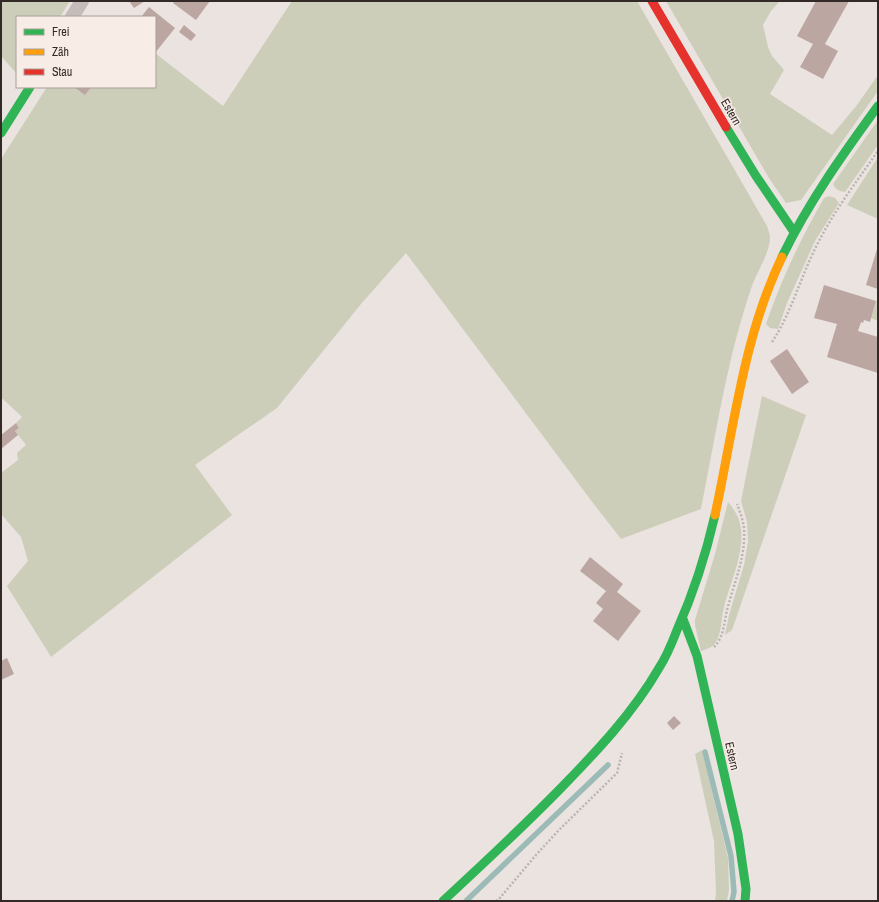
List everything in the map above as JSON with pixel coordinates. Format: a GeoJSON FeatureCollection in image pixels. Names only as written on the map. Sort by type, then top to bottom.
{"type":"FeatureCollection","features":[{"type":"Feature","properties":{"kind":"street"},"geometry":{"type":"LineString","coordinates":[[73,16],[82,1]]}},
{"type":"Feature","properties":{"kind":"street","name":"Estern"},"geometry":{"type":"LineString","coordinates":[[652,1],[766,194],[794,232]]}},
{"type":"Feature","properties":{"kind":"street"},"geometry":{"type":"LineString","coordinates":[[1,133],[29,88]]}},
{"type":"Feature","properties":{"kind":"street"},"geometry":{"type":"LineString","coordinates":[[443,901],[573,776],[622,723],[659,668],[684,619],[696,586],[716,515],[732,427],[754,333],[770,283],[794,232],[821,186],[878,106]]}},
{"type":"Feature","properties":{"kind":"street","name":"Estern"},"geometry":{"type":"LineString","coordinates":[[684,619],[696,656],[738,834],[746,889],[745,901]]}},
{"type":"Feature","properties":{"kind":"path"},"geometry":{"type":"LineString","coordinates":[[769,347],[782,328],[818,242],[833,217],[878,151]]}},
{"type":"Feature","properties":{"kind":"path"},"geometry":{"type":"LineString","coordinates":[[696,656],[707,654],[718,643],[722,635],[728,607],[740,568],[744,528],[737,504],[737,498]]}},
{"type":"Feature","properties":{"kind":"green space"},"geometry":{"type":"Polygon","coordinates":[[[1,1],[70,1],[61,16],[16,16],[16,73],[1,56],[1,1]]]}},
{"type":"Feature","properties":{"kind":"green space"},"geometry":{"type":"Polygon","coordinates":[[[292,1],[637,1],[767,226],[770,236],[768,249],[752,286],[743,313],[729,368],[701,509],[621,539],[406,253],[361,304],[277,408],[195,465],[232,515],[51,657],[7,586],[28,561],[21,537],[1,514],[1,473],[18,460],[17,453],[26,445],[15,431],[19,428],[16,423],[22,417],[3,399],[1,400],[1,159],[46,88],[156,88],[156,54],[223,106],[292,1]]]}},
{"type":"Feature","properties":{"kind":"green space"},"geometry":{"type":"Polygon","coordinates":[[[666,1],[780,1],[771,11],[763,25],[768,47],[772,56],[784,70],[770,94],[832,135],[857,105],[878,75],[878,91],[801,200],[786,203],[769,178],[666,1]]]}},
{"type":"Feature","properties":{"kind":"green space"},"geometry":{"type":"Polygon","coordinates":[[[878,120],[878,145],[845,192],[838,190],[833,184],[878,120]]]}},
{"type":"Feature","properties":{"kind":"green space"},"geometry":{"type":"Polygon","coordinates":[[[878,157],[878,219],[847,205],[878,157]]]}},
{"type":"Feature","properties":{"kind":"green space"},"geometry":{"type":"Polygon","coordinates":[[[829,196],[835,198],[839,203],[815,241],[787,303],[778,329],[770,328],[766,324],[785,275],[799,244],[824,198],[829,196]]]}},
{"type":"Feature","properties":{"kind":"green space"},"geometry":{"type":"Polygon","coordinates":[[[878,296],[878,321],[871,318],[878,296]]]}},
{"type":"Feature","properties":{"kind":"green space"},"geometry":{"type":"Polygon","coordinates":[[[762,396],[806,415],[732,630],[725,635],[729,615],[744,565],[748,541],[747,522],[741,501],[762,396]]]}},
{"type":"Feature","properties":{"kind":"green space"},"geometry":{"type":"Polygon","coordinates":[[[728,502],[735,511],[740,522],[741,539],[739,559],[724,607],[718,638],[713,646],[701,651],[695,620],[715,554],[728,502]]]}},
{"type":"Feature","properties":{"kind":"green space"},"geometry":{"type":"Polygon","coordinates":[[[702,750],[728,858],[729,890],[727,901],[715,901],[714,841],[695,754],[702,750]]]}},
{"type":"Feature","properties":{"kind":"building"},"geometry":{"type":"Polygon","coordinates":[[[129,1],[145,1],[134,8],[129,1]]]}},
{"type":"Feature","properties":{"kind":"building"},"geometry":{"type":"Polygon","coordinates":[[[174,1],[210,1],[196,20],[173,3],[174,1]]]}},
{"type":"Feature","properties":{"kind":"building"},"geometry":{"type":"Polygon","coordinates":[[[816,1],[849,1],[825,44],[838,51],[823,79],[800,67],[813,44],[797,36],[816,1]]]}},
{"type":"Feature","properties":{"kind":"building"},"geometry":{"type":"Polygon","coordinates":[[[149,7],[175,28],[156,52],[156,16],[142,16],[149,7]]]}},
{"type":"Feature","properties":{"kind":"building"},"geometry":{"type":"Polygon","coordinates":[[[184,25],[196,35],[191,41],[179,32],[184,25]]]}},
{"type":"Feature","properties":{"kind":"building"},"geometry":{"type":"Polygon","coordinates":[[[75,88],[90,88],[85,95],[75,88]]]}},
{"type":"Feature","properties":{"kind":"building"},"geometry":{"type":"Polygon","coordinates":[[[878,246],[878,289],[866,285],[878,246]]]}},
{"type":"Feature","properties":{"kind":"building"},"geometry":{"type":"Polygon","coordinates":[[[824,285],[876,301],[870,322],[864,320],[863,323],[861,322],[858,331],[878,337],[878,373],[827,357],[837,324],[814,318],[824,285]]]}},
{"type":"Feature","properties":{"kind":"building"},"geometry":{"type":"Polygon","coordinates":[[[787,349],[809,382],[792,394],[770,361],[787,349]]]}},
{"type":"Feature","properties":{"kind":"building"},"geometry":{"type":"Polygon","coordinates":[[[16,423],[19,428],[15,431],[18,435],[1,449],[1,435],[16,423]]]}},
{"type":"Feature","properties":{"kind":"building"},"geometry":{"type":"Polygon","coordinates":[[[590,557],[623,584],[617,592],[641,611],[618,641],[593,621],[603,609],[596,603],[606,591],[580,571],[590,557]]]}},
{"type":"Feature","properties":{"kind":"building"},"geometry":{"type":"Polygon","coordinates":[[[7,658],[14,674],[1,680],[1,661],[7,658]]]}},
{"type":"Feature","properties":{"kind":"building"},"geometry":{"type":"Polygon","coordinates":[[[674,716],[681,723],[673,730],[667,723],[674,716]]]}},
{"type":"Feature","properties":{"kind":"waterway"},"geometry":{"type":"LineString","coordinates":[[705,752],[731,856],[734,892],[732,901]]}},
{"type":"Feature","properties":{"kind":"waterway"},"geometry":{"type":"LineString","coordinates":[[466,901],[608,765]]}},
{"type":"Feature","properties":{"kind":"traffic: fast"},"geometry":{"type":"LineString","coordinates":[[1,133],[29,88]]}},
{"type":"Feature","properties":{"kind":"traffic: fast"},"geometry":{"type":"LineString","coordinates":[[782,257],[815,198],[878,106]]}},
{"type":"Feature","properties":{"kind":"traffic: fast"},"geometry":{"type":"LineString","coordinates":[[726,127],[756,176],[794,232]]}},
{"type":"Feature","properties":{"kind":"traffic: fast"},"geometry":{"type":"LineString","coordinates":[[443,901],[518,831],[561,788],[601,746],[638,701],[662,663],[671,645],[699,573],[715,515]]}},
{"type":"Feature","properties":{"kind":"traffic: fast"},"geometry":{"type":"LineString","coordinates":[[683,619],[697,656],[738,834],[746,889],[745,901]]}},
{"type":"Feature","properties":{"kind":"traffic: slow"},"geometry":{"type":"LineString","coordinates":[[715,515],[734,416],[749,351],[758,319],[782,257]]}},
{"type":"Feature","properties":{"kind":"traffic: jam"},"geometry":{"type":"LineString","coordinates":[[652,1],[726,127]]}}]}
